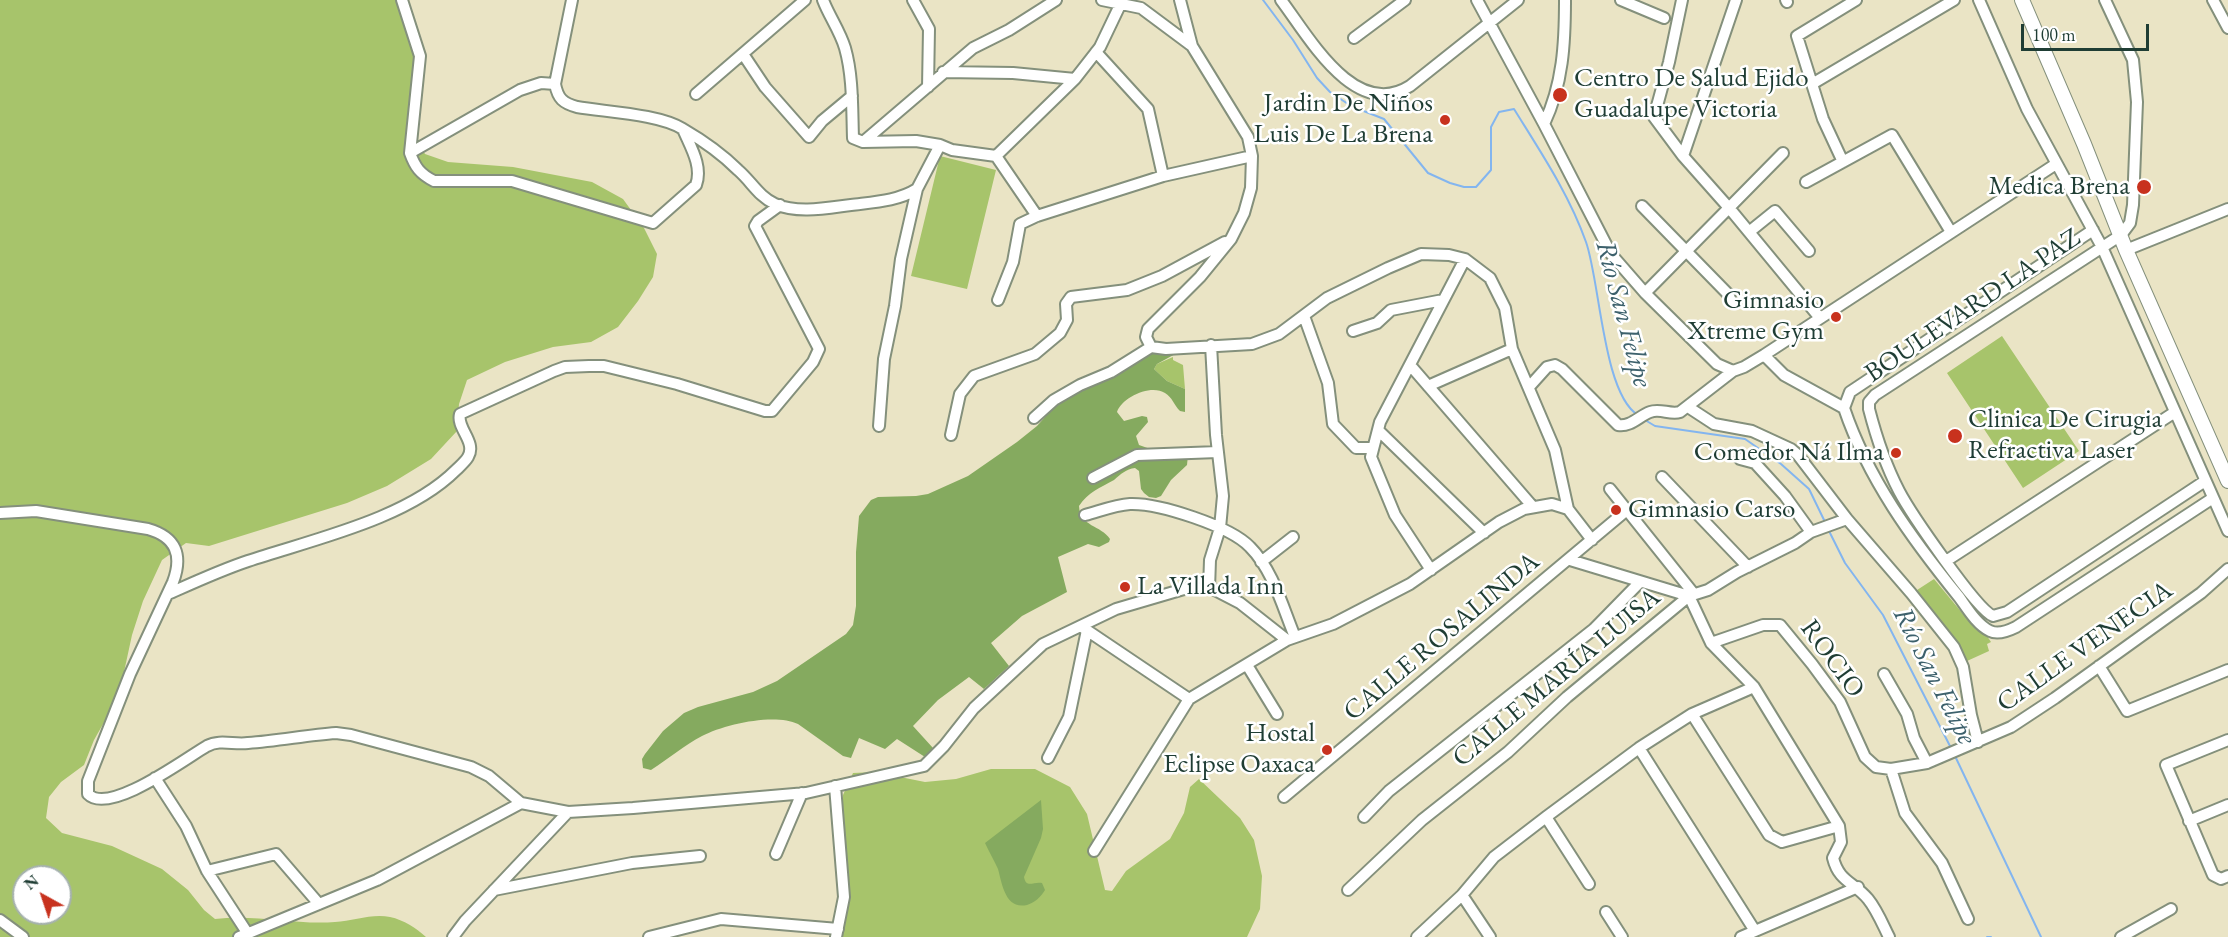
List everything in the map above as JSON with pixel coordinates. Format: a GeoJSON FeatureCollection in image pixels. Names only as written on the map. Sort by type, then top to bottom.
{"type":"FeatureCollection","features":[{"type":"Feature","properties":{"kind":"main road"},"geometry":{"type":"LineString","coordinates":[[2022,0],[2126,250],[2228,482]]}},
{"type":"Feature","properties":{"kind":"street"},"geometry":{"type":"LineString","coordinates":[[402,0],[420,56],[410,153],[414,165],[422,175],[434,181],[512,182],[653,223],[696,185],[699,176],[697,163],[683,129]]}},
{"type":"Feature","properties":{"kind":"street"},"geometry":{"type":"LineString","coordinates":[[572,0],[555,84],[558,96],[565,104],[666,121],[683,129],[739,170],[759,193],[774,203],[788,207],[825,208],[897,198],[917,189]]}},
{"type":"Feature","properties":{"kind":"street"},"geometry":{"type":"LineString","coordinates":[[696,94],[805,0]]}},
{"type":"Feature","properties":{"kind":"street"},"geometry":{"type":"LineString","coordinates":[[823,0],[829,17],[845,46],[852,96],[853,138],[863,142],[916,141],[940,145],[952,150],[996,156],[1037,216]]}},
{"type":"Feature","properties":{"kind":"street"},"geometry":{"type":"LineString","coordinates":[[913,0],[929,29],[928,87]]}},
{"type":"Feature","properties":{"kind":"street"},"geometry":{"type":"LineString","coordinates":[[863,142],[973,48],[1009,30],[1056,0]]}},
{"type":"Feature","properties":{"kind":"street"},"geometry":{"type":"LineString","coordinates":[[1102,0],[1141,8],[1192,46]]}},
{"type":"Feature","properties":{"kind":"street"},"geometry":{"type":"LineString","coordinates":[[1151,347],[1146,337],[1148,329],[1200,277],[1231,239],[1245,213],[1251,188],[1252,156],[1248,137],[1192,46],[1180,0]]}},
{"type":"Feature","properties":{"kind":"street"},"geometry":{"type":"LineString","coordinates":[[1281,0],[1321,53],[1340,73],[1359,89],[1378,95],[1394,93],[1410,86],[1518,0]]}},
{"type":"Feature","properties":{"kind":"street"},"geometry":{"type":"LineString","coordinates":[[1354,38],[1405,0]]}},
{"type":"Feature","properties":{"kind":"street"},"geometry":{"type":"LineString","coordinates":[[1477,0],[1606,246],[1621,267],[1645,293],[1717,364],[1733,371]]}},
{"type":"Feature","properties":{"kind":"street"},"geometry":{"type":"LineString","coordinates":[[1544,124],[1557,90],[1565,50],[1565,0]]}},
{"type":"Feature","properties":{"kind":"street"},"geometry":{"type":"LineString","coordinates":[[1621,0],[1640,4],[1664,18]]}},
{"type":"Feature","properties":{"kind":"street"},"geometry":{"type":"LineString","coordinates":[[1682,0],[1654,117],[1683,156],[1730,208],[1820,318]]}},
{"type":"Feature","properties":{"kind":"street"},"geometry":{"type":"LineString","coordinates":[[1683,156],[1736,0]]}},
{"type":"Feature","properties":{"kind":"street"},"geometry":{"type":"LineString","coordinates":[[1843,162],[1823,119],[1797,36],[1856,0]]}},
{"type":"Feature","properties":{"kind":"street"},"geometry":{"type":"LineString","coordinates":[[1812,84],[1954,0]]}},
{"type":"Feature","properties":{"kind":"street"},"geometry":{"type":"LineString","coordinates":[[1979,0],[2026,109],[2102,247],[2228,531]]}},
{"type":"Feature","properties":{"kind":"street"},"geometry":{"type":"LineString","coordinates":[[2102,247],[2121,235],[2130,223],[2133,205],[2138,102],[2133,60],[2105,0]]}},
{"type":"Feature","properties":{"kind":"street"},"geometry":{"type":"LineString","coordinates":[[2213,0],[2227,25]]}},
{"type":"Feature","properties":{"kind":"street"},"geometry":{"type":"LineString","coordinates":[[996,156],[1076,79],[1096,52],[1121,3]]}},
{"type":"Feature","properties":{"kind":"street"},"geometry":{"type":"LineString","coordinates":[[1096,52],[1148,109],[1163,176]]}},
{"type":"Feature","properties":{"kind":"street"},"geometry":{"type":"LineString","coordinates":[[743,54],[765,87],[809,137],[822,121],[852,96]]}},
{"type":"Feature","properties":{"kind":"street"},"geometry":{"type":"LineString","coordinates":[[943,72],[1013,73],[1076,79]]}},
{"type":"Feature","properties":{"kind":"street"},"geometry":{"type":"LineString","coordinates":[[410,153],[520,90],[542,83],[555,84]]}},
{"type":"Feature","properties":{"kind":"street"},"geometry":{"type":"LineString","coordinates":[[1806,182],[1892,135],[1951,232]]}},
{"type":"Feature","properties":{"kind":"street"},"geometry":{"type":"LineString","coordinates":[[879,426],[886,342],[895,306],[901,259],[917,189],[940,145]]}},
{"type":"Feature","properties":{"kind":"street"},"geometry":{"type":"LineString","coordinates":[[1645,293],[1783,153]]}},
{"type":"Feature","properties":{"kind":"street"},"geometry":{"type":"LineString","coordinates":[[998,300],[1013,262],[1020,224],[1037,216],[1163,176],[1252,156]]}},
{"type":"Feature","properties":{"kind":"street"},"geometry":{"type":"LineString","coordinates":[[1529,387],[1547,367],[1552,365],[1557,366],[1613,422],[1621,426],[1649,412],[1678,413],[1733,371],[1764,355],[2056,164]]}},
{"type":"Feature","properties":{"kind":"street"},"geometry":{"type":"LineString","coordinates":[[168,594],[238,565],[353,528],[432,491],[446,480],[470,454],[470,446],[459,422],[460,414],[560,369],[604,366],[677,384],[765,411],[772,411],[813,362],[819,349],[755,226],[758,221],[780,205]]}},
{"type":"Feature","properties":{"kind":"street"},"geometry":{"type":"LineString","coordinates":[[1642,206],[1728,294],[1732,303]]}},
{"type":"Feature","properties":{"kind":"street"},"geometry":{"type":"LineString","coordinates":[[2126,250],[2228,209]]}},
{"type":"Feature","properties":{"kind":"street"},"geometry":{"type":"LineString","coordinates":[[1749,232],[1775,211],[1809,250]]}},
{"type":"Feature","properties":{"kind":"street","name":"BOULEVARD LA PAZ"},"geometry":{"type":"LineString","coordinates":[[2093,230],[1854,388],[1847,397],[1844,408],[1870,470],[1880,490],[1940,573],[1979,623],[1993,632],[2006,632],[2016,627],[2212,498]]}},
{"type":"Feature","properties":{"kind":"street"},"geometry":{"type":"LineString","coordinates":[[951,435],[960,394],[974,376],[1035,354],[1060,333],[1067,320],[1066,304],[1071,297],[1127,290],[1162,276],[1231,239]]}},
{"type":"Feature","properties":{"kind":"street","name":"BOULEVARD LA PAZ"},"geometry":{"type":"LineString","coordinates":[[2102,247],[1889,386],[1869,402],[1870,413],[1898,489],[1946,561],[1984,612],[1997,616],[2021,603],[2205,481]]}},
{"type":"Feature","properties":{"kind":"street"},"geometry":{"type":"LineString","coordinates":[[1034,418],[1054,400],[1080,385],[1112,372],[1151,347],[1166,349],[1252,344],[1279,334],[1327,298],[1388,268],[1421,254],[1449,255],[1465,259],[1490,279],[1505,308],[1512,349],[1555,450],[1568,509],[1592,540]]}},
{"type":"Feature","properties":{"kind":"street"},"geometry":{"type":"LineString","coordinates":[[1431,570],[1395,515],[1371,457],[1380,422],[1465,259]]}},
{"type":"Feature","properties":{"kind":"street"},"geometry":{"type":"LineString","coordinates":[[1353,331],[1377,323],[1391,310],[1443,300]]}},
{"type":"Feature","properties":{"kind":"street"},"geometry":{"type":"LineString","coordinates":[[1304,316],[1328,383],[1333,424],[1356,448],[1373,448]]}},
{"type":"Feature","properties":{"kind":"street"},"geometry":{"type":"LineString","coordinates":[[1209,589],[1210,560],[1220,528],[1223,496],[1211,345]]}},
{"type":"Feature","properties":{"kind":"street"},"geometry":{"type":"LineString","coordinates":[[1428,386],[1512,349]]}},
{"type":"Feature","properties":{"kind":"street"},"geometry":{"type":"LineString","coordinates":[[1764,355],[1784,375],[1844,408]]}},
{"type":"Feature","properties":{"kind":"street"},"geometry":{"type":"LineString","coordinates":[[1410,365],[1533,507]]}},
{"type":"Feature","properties":{"kind":"street"},"geometry":{"type":"LineString","coordinates":[[1688,407],[1714,424],[1747,430],[1791,449],[1801,459],[1847,519],[1954,647],[1963,667],[1978,742]]}},
{"type":"Feature","properties":{"kind":"street"},"geometry":{"type":"LineString","coordinates":[[1946,561],[2175,412]]}},
{"type":"Feature","properties":{"kind":"street"},"geometry":{"type":"LineString","coordinates":[[1378,430],[1484,533]]}},
{"type":"Feature","properties":{"kind":"street"},"geometry":{"type":"LineString","coordinates":[[1093,478],[1137,455],[1218,452]]}},
{"type":"Feature","properties":{"kind":"street"},"geometry":{"type":"LineString","coordinates":[[1740,459],[1755,463],[1813,531]]}},
{"type":"Feature","properties":{"kind":"street"},"geometry":{"type":"LineString","coordinates":[[1662,477],[1748,567]]}},
{"type":"Feature","properties":{"kind":"street"},"geometry":{"type":"LineString","coordinates":[[1610,489],[1691,595],[1711,643],[1754,687],[1839,826],[1842,842],[1833,858],[1836,870],[1858,888],[1870,902],[1889,937]]}},
{"type":"Feature","properties":{"kind":"street"},"geometry":{"type":"LineString","coordinates":[[1085,515],[1129,504],[1156,506],[1220,528],[1250,546],[1272,580],[1291,639]]}},
{"type":"Feature","properties":{"kind":"street"},"geometry":{"type":"LineString","coordinates":[[1094,851],[1189,699],[1291,639],[1333,624],[1410,584],[1484,533],[1524,509],[1552,504],[1568,509]]}},
{"type":"Feature","properties":{"kind":"street","name":"CALLE ROSALINDA"},"geometry":{"type":"LineString","coordinates":[[1284,797],[1627,510]]}},
{"type":"Feature","properties":{"kind":"street"},"geometry":{"type":"LineString","coordinates":[[0,513],[36,511],[148,529],[170,540],[177,553],[176,574],[130,674],[88,781],[87,790],[94,799],[104,800],[155,778],[213,743],[244,744],[343,734],[471,767],[489,776],[522,802],[568,812],[802,793],[924,766],[944,746],[974,708],[1019,663],[1043,644],[1084,628],[1116,609],[1184,589],[1213,589],[1240,603],[1291,639]]}},
{"type":"Feature","properties":{"kind":"street","name":"CALLE MARÍA LUISA"},"geometry":{"type":"LineString","coordinates":[[1348,890],[1422,820],[1508,752],[1567,697],[1691,595],[1708,590],[1813,531],[1847,519]]}},
{"type":"Feature","properties":{"kind":"street"},"geometry":{"type":"LineString","coordinates":[[1261,562],[1293,537]]}},
{"type":"Feature","properties":{"kind":"street"},"geometry":{"type":"LineString","coordinates":[[1570,560],[1691,595]]}},
{"type":"Feature","properties":{"kind":"street","name":"CALLE VENECIA"},"geometry":{"type":"LineString","coordinates":[[1891,769],[1927,764],[2020,721],[2201,593],[2228,569]]}},
{"type":"Feature","properties":{"kind":"street"},"geometry":{"type":"LineString","coordinates":[[1364,817],[1389,791],[1594,629],[1640,582]]}},
{"type":"Feature","properties":{"kind":"street","name":"ROCIO"},"geometry":{"type":"LineString","coordinates":[[1711,643],[1763,625],[1780,626],[1840,702],[1865,757],[1876,767],[1891,769]]}},
{"type":"Feature","properties":{"kind":"street"},"geometry":{"type":"LineString","coordinates":[[1084,628],[1189,699]]}},
{"type":"Feature","properties":{"kind":"street"},"geometry":{"type":"LineString","coordinates":[[1048,758],[1069,717],[1084,628]]}},
{"type":"Feature","properties":{"kind":"street"},"geometry":{"type":"LineString","coordinates":[[1246,665],[1277,714]]}},
{"type":"Feature","properties":{"kind":"street"},"geometry":{"type":"LineString","coordinates":[[2099,666],[2127,711],[2228,670]]}},
{"type":"Feature","properties":{"kind":"street"},"geometry":{"type":"LineString","coordinates":[[1884,674],[1907,714],[1914,738],[1927,764]]}},
{"type":"Feature","properties":{"kind":"street"},"geometry":{"type":"LineString","coordinates":[[1417,937],[1462,895],[1494,857],[1639,748],[1692,714],[1754,687]]}},
{"type":"Feature","properties":{"kind":"street"},"geometry":{"type":"LineString","coordinates":[[1692,714],[1769,835],[1782,842],[1839,826]]}},
{"type":"Feature","properties":{"kind":"street"},"geometry":{"type":"LineString","coordinates":[[2222,877],[2212,875],[2166,765],[2228,740]]}},
{"type":"Feature","properties":{"kind":"street"},"geometry":{"type":"LineString","coordinates":[[1639,748],[1755,931]]}},
{"type":"Feature","properties":{"kind":"street"},"geometry":{"type":"LineString","coordinates":[[1891,769],[1905,813],[1942,863],[1968,919]]}},
{"type":"Feature","properties":{"kind":"street"},"geometry":{"type":"LineString","coordinates":[[155,778],[186,826],[207,871],[244,935],[377,880],[522,802]]}},
{"type":"Feature","properties":{"kind":"street"},"geometry":{"type":"LineString","coordinates":[[650,937],[721,919],[837,933],[844,897],[835,786]]}},
{"type":"Feature","properties":{"kind":"street"},"geometry":{"type":"LineString","coordinates":[[776,854],[802,793]]}},
{"type":"Feature","properties":{"kind":"street"},"geometry":{"type":"LineString","coordinates":[[2189,821],[2228,805]]}},
{"type":"Feature","properties":{"kind":"street"},"geometry":{"type":"LineString","coordinates":[[453,937],[568,812]]}},
{"type":"Feature","properties":{"kind":"street"},"geometry":{"type":"LineString","coordinates":[[1546,817],[1588,884]]}},
{"type":"Feature","properties":{"kind":"street"},"geometry":{"type":"LineString","coordinates":[[207,871],[276,854],[319,904]]}},
{"type":"Feature","properties":{"kind":"street"},"geometry":{"type":"LineString","coordinates":[[495,890],[632,864],[700,856]]}},
{"type":"Feature","properties":{"kind":"street"},"geometry":{"type":"LineString","coordinates":[[1742,937],[1858,888]]}},
{"type":"Feature","properties":{"kind":"street"},"geometry":{"type":"LineString","coordinates":[[1462,895],[1490,937]]}},
{"type":"Feature","properties":{"kind":"street"},"geometry":{"type":"LineString","coordinates":[[2121,937],[2171,909]]}},
{"type":"Feature","properties":{"kind":"street"},"geometry":{"type":"LineString","coordinates":[[1606,912],[1622,937]]}},
{"type":"Feature","properties":{"kind":"street"},"geometry":{"type":"LineString","coordinates":[[0,920],[23,937]]}},
{"type":"Feature","properties":{"kind":"green space"},"geometry":{"type":"Polygon","coordinates":[[[0,0],[405,0],[417,40],[415,136],[425,154],[448,162],[513,167],[592,182],[623,199],[644,228],[657,254],[653,277],[618,327],[591,342],[553,347],[505,362],[467,380],[459,404],[457,431],[431,459],[387,486],[347,503],[209,546],[186,543],[162,560],[143,601],[111,710],[94,740],[84,765],[61,782],[49,797],[46,818],[62,833],[112,846],[162,869],[188,890],[204,910],[215,919],[245,918],[320,923],[383,916],[405,922],[426,937],[0,937],[0,0]]]}},
{"type":"Feature","properties":{"kind":"green space"},"geometry":{"type":"Polygon","coordinates":[[[940,156],[996,170],[967,289],[911,276],[940,156]]]}},
{"type":"Feature","properties":{"kind":"green space"},"geometry":{"type":"Polygon","coordinates":[[[2002,336],[2079,451],[2023,488],[1947,373],[2002,336]]]}},
{"type":"Feature","properties":{"kind":"green space"},"geometry":{"type":"Polygon","coordinates":[[[1159,349],[1177,353],[1157,364],[1154,369],[1167,381],[1185,389],[1185,412],[1180,411],[1165,393],[1152,390],[1131,397],[1117,412],[1124,421],[1142,416],[1147,417],[1148,422],[1136,436],[1139,445],[1156,451],[1188,455],[1187,465],[1171,480],[1161,496],[1156,498],[1149,497],[1141,489],[1139,471],[1135,468],[1124,472],[1083,501],[1079,506],[1083,518],[1106,534],[1110,539],[1109,542],[1099,547],[1088,544],[1058,557],[1067,592],[1022,616],[991,643],[1009,666],[984,689],[969,677],[938,700],[913,726],[933,748],[925,757],[897,739],[885,749],[859,738],[851,758],[843,756],[798,724],[788,721],[764,720],[736,724],[712,732],[689,744],[651,770],[643,768],[642,759],[645,754],[663,731],[684,713],[753,692],[777,681],[846,634],[853,625],[856,606],[859,516],[871,500],[878,497],[928,494],[968,476],[1037,426],[1072,387],[1159,349]]]}},
{"type":"Feature","properties":{"kind":"green space"},"geometry":{"type":"Polygon","coordinates":[[[1173,357],[1173,360],[1183,365],[1185,389],[1167,381],[1154,369],[1157,364],[1173,357]]]}},
{"type":"Feature","properties":{"kind":"green space"},"geometry":{"type":"Polygon","coordinates":[[[1934,579],[1973,626],[1987,636],[1991,642],[1987,644],[1989,651],[1967,661],[1914,592],[1934,579]]]}},
{"type":"Feature","properties":{"kind":"green space"},"geometry":{"type":"Polygon","coordinates":[[[991,769],[1035,769],[1070,787],[1087,814],[1105,890],[1112,891],[1126,871],[1170,839],[1184,813],[1190,787],[1199,779],[1240,818],[1254,840],[1262,876],[1260,909],[1247,937],[833,937],[842,883],[843,795],[853,773],[875,772],[925,782],[956,779],[991,769]]]}},
{"type":"Feature","properties":{"kind":"green space"},"geometry":{"type":"Polygon","coordinates":[[[1041,800],[1043,829],[1024,877],[1028,884],[1042,883],[1045,890],[1032,903],[1020,905],[1014,903],[1006,894],[998,869],[985,843],[1041,800]]]}},
{"type":"Feature","properties":{"kind":"waterway","name":"Río San Felipe"},"geometry":{"type":"LineString","coordinates":[[1263,0],[1293,40],[1317,78],[1330,92],[1351,106],[1384,119],[1428,173],[1450,183],[1464,187],[1476,187],[1491,170],[1491,127],[1499,112],[1514,109],[1553,173],[1579,224],[1591,260],[1604,335],[1617,385],[1626,403],[1638,415]]}},
{"type":"Feature","properties":{"kind":"waterway","name":"Río San Felipe"},"geometry":{"type":"LineString","coordinates":[[1645,420],[1655,426],[1745,439],[1781,464],[1809,489],[1826,524]]}},
{"type":"Feature","properties":{"kind":"waterway","name":"Río San Felipe"},"geometry":{"type":"LineString","coordinates":[[1828,529],[1845,563],[1883,615],[1951,748]]}},
{"type":"Feature","properties":{"kind":"waterway","name":"Río San Felipe"},"geometry":{"type":"LineString","coordinates":[[1955,756],[2041,937]]}},
{"type":"Feature","properties":{"kind":"place","name":"Centro De Salud Ejido Guadalupe Victoria"},"geometry":{"type":"Point","coordinates":[1560,95]}},
{"type":"Feature","properties":{"kind":"place","name":"Jardin De Niños Luis De La Brena"},"geometry":{"type":"Point","coordinates":[1445,120]}},
{"type":"Feature","properties":{"kind":"place","name":"Medica Brena"},"geometry":{"type":"Point","coordinates":[2144,187]}},
{"type":"Feature","properties":{"kind":"place","name":"Gimnasio Xtreme Gym"},"geometry":{"type":"Point","coordinates":[1836,317]}},
{"type":"Feature","properties":{"kind":"place","name":"Clinica De Cirugia Refractiva Laser"},"geometry":{"type":"Point","coordinates":[1955,436]}},
{"type":"Feature","properties":{"kind":"place","name":"Comedor Ná Ilma"},"geometry":{"type":"Point","coordinates":[1896,453]}},
{"type":"Feature","properties":{"kind":"place","name":"Gimnasio Carso"},"geometry":{"type":"Point","coordinates":[1616,510]}},
{"type":"Feature","properties":{"kind":"place","name":"La Villada Inn"},"geometry":{"type":"Point","coordinates":[1125,587]}},
{"type":"Feature","properties":{"kind":"place","name":"Hostal Eclipse Oaxaca"},"geometry":{"type":"Point","coordinates":[1327,750]}}]}
